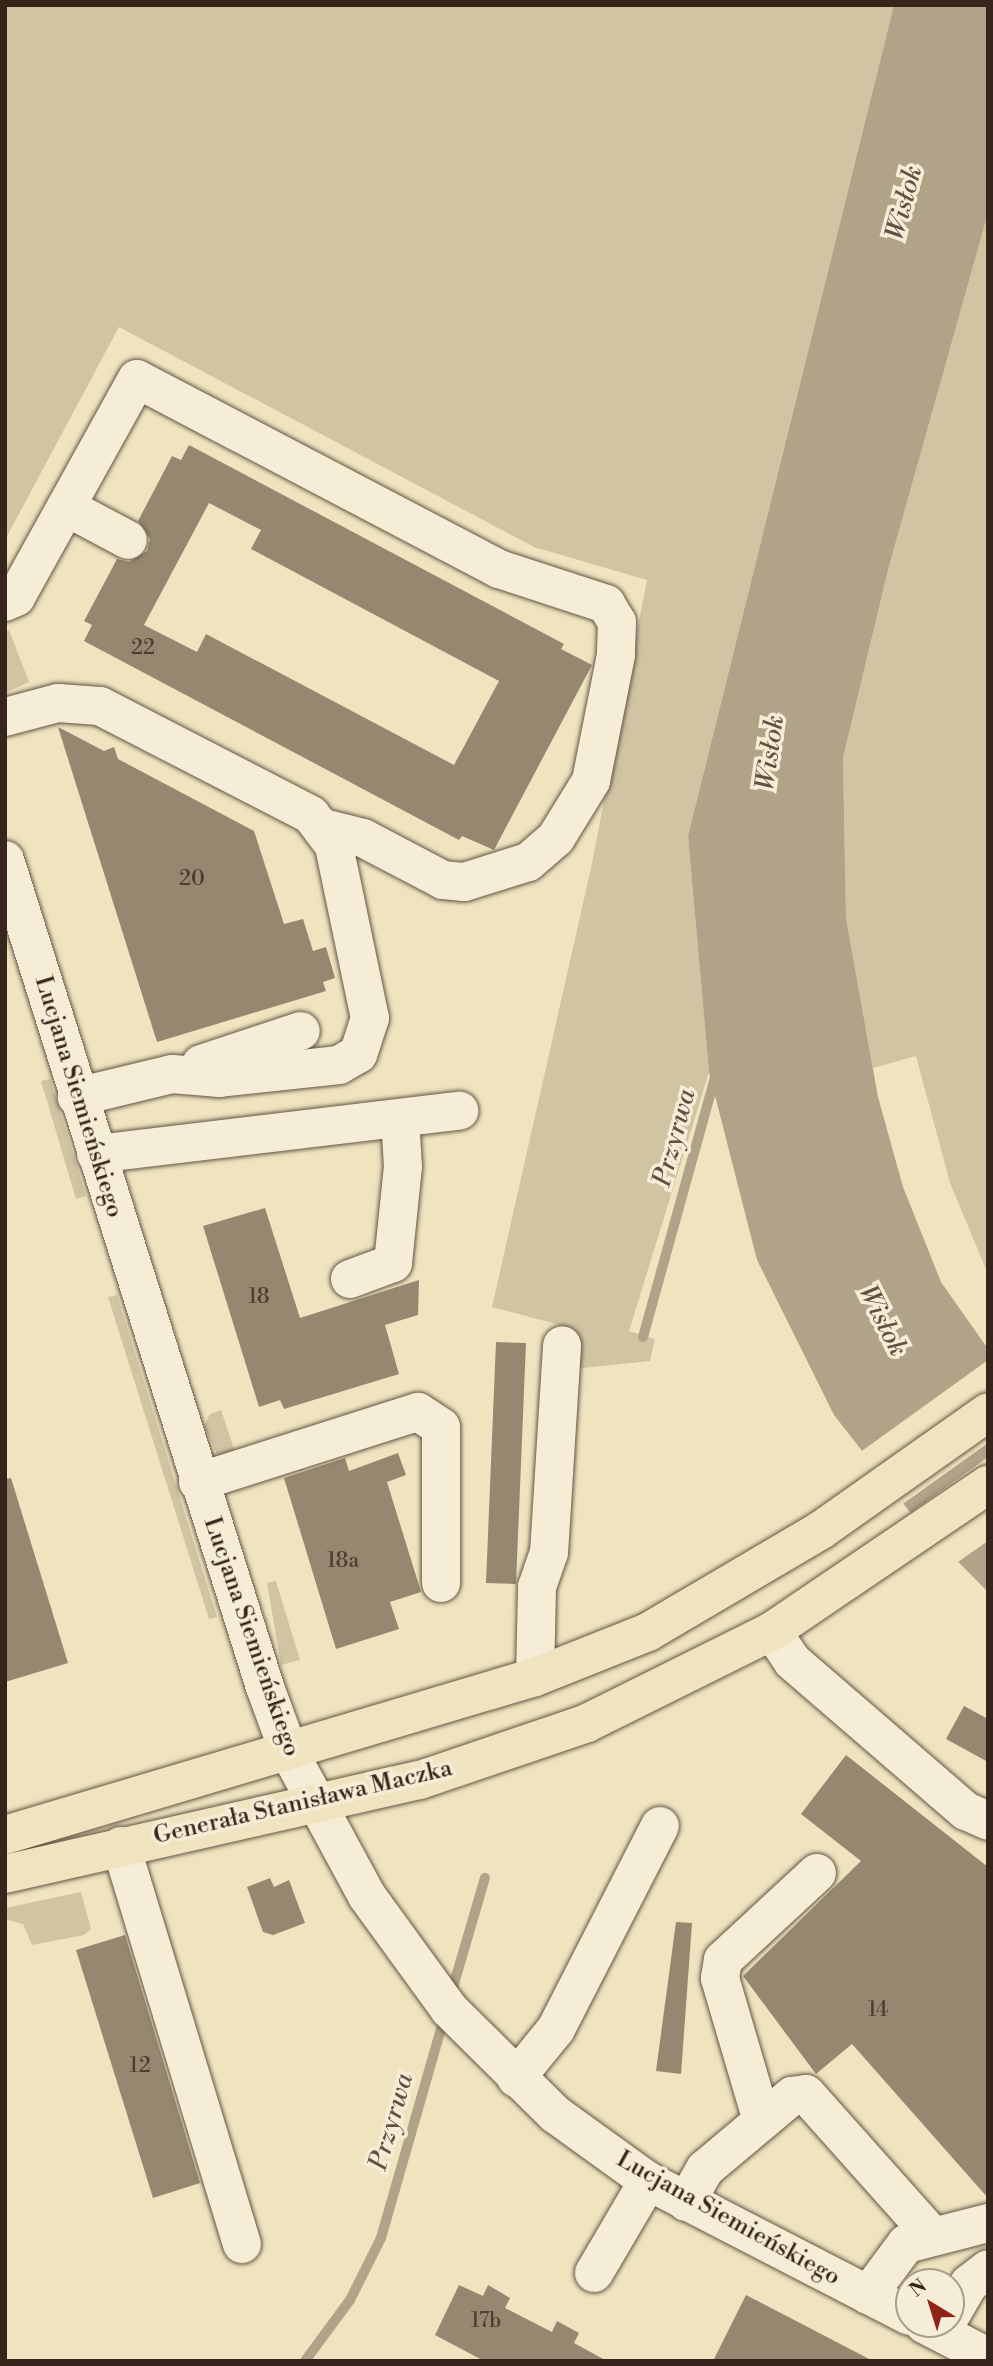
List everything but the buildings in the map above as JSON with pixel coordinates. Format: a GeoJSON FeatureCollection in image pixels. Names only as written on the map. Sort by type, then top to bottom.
{"type":"FeatureCollection","features":[{"type":"Feature","properties":{"kind":"main road","name":"Generała Stanisława Maczka"},"geometry":{"type":"LineString","coordinates":[[5,1835],[535,1677],[660,1625],[821,1530],[988,1412]]}},
{"type":"Feature","properties":{"kind":"main road","name":"Generała Stanisława Maczka"},"geometry":{"type":"LineString","coordinates":[[5,1874],[420,1780],[587,1723],[772,1631],[855,1578],[988,1485]]}},
{"type":"Feature","properties":{"kind":"street"},"geometry":{"type":"LineString","coordinates":[[5,602],[16,597],[137,379],[499,569],[607,604],[617,622],[616,655],[591,781],[562,830],[528,862],[464,882],[443,880],[363,838],[326,829],[311,815],[100,706],[58,703],[5,717]]}},
{"type":"Feature","properties":{"kind":"street"},"geometry":{"type":"LineString","coordinates":[[66,507],[128,540]]}},
{"type":"Feature","properties":{"kind":"street"},"geometry":{"type":"LineString","coordinates":[[173,1074],[220,1078],[339,1065],[358,1054],[368,1038],[370,1018],[326,829]]}},
{"type":"Feature","properties":{"kind":"street","name":"Lucjana Siemieńskiego"},"geometry":{"type":"LineString","coordinates":[[5,860],[198,1482],[288,1750],[314,1803],[391,1931],[478,2040],[516,2078],[649,2182],[868,2295],[895,2306]]}},
{"type":"Feature","properties":{"kind":"street"},"geometry":{"type":"LineString","coordinates":[[77,1097],[173,1074],[301,1031]]}},
{"type":"Feature","properties":{"kind":"street"},"geometry":{"type":"LineString","coordinates":[[96,1154],[458,1111]]}},
{"type":"Feature","properties":{"kind":"street"},"geometry":{"type":"LineString","coordinates":[[350,1279],[393,1263],[403,1167],[400,1118]]}},
{"type":"Feature","properties":{"kind":"street"},"geometry":{"type":"LineString","coordinates":[[535,1677],[537,1587],[549,1553],[562,1345]]}},
{"type":"Feature","properties":{"kind":"street"},"geometry":{"type":"LineString","coordinates":[[198,1482],[418,1412],[441,1427],[441,1583]]}},
{"type":"Feature","properties":{"kind":"street"},"geometry":{"type":"LineString","coordinates":[[772,1631],[822,1688],[966,1811],[988,1821]]}},
{"type":"Feature","properties":{"kind":"street"},"geometry":{"type":"LineString","coordinates":[[516,2078],[556,2029],[660,1825]]}},
{"type":"Feature","properties":{"kind":"street"},"geometry":{"type":"LineString","coordinates":[[121,1846],[242,2244]]}},
{"type":"Feature","properties":{"kind":"street"},"geometry":{"type":"LineString","coordinates":[[762,2121],[720,1978],[723,1960],[817,1873]]}},
{"type":"Feature","properties":{"kind":"street"},"geometry":{"type":"LineString","coordinates":[[686,2202],[705,2169],[792,2096],[807,2094],[930,2233]]}},
{"type":"Feature","properties":{"kind":"street"},"geometry":{"type":"LineString","coordinates":[[594,2273],[649,2182]]}},
{"type":"Feature","properties":{"kind":"street"},"geometry":{"type":"LineString","coordinates":[[868,2295],[906,2244],[930,2233],[988,2224]]}},
{"type":"Feature","properties":{"kind":"street"},"geometry":{"type":"LineString","coordinates":[[965,2288],[988,2269]]}},
{"type":"Feature","properties":{"kind":"street","name":"Lucjana Siemieńskiego"},"geometry":{"type":"LineString","coordinates":[[956,2338],[982,2357]]}},
{"type":"Feature","properties":{"kind":"shaded area"},"geometry":{"type":"Polygon","coordinates":[[[5,5],[894,5],[688,836],[709,1072],[629,1331],[655,1339],[650,1361],[574,1369],[575,1329],[492,1307],[591,868],[647,580],[534,547],[119,327],[5,540],[5,5]]]}},
{"type":"Feature","properties":{"kind":"shaded area"},"geometry":{"type":"Polygon","coordinates":[[[988,213],[988,1274],[950,1183],[916,1056],[873,1068],[846,918],[843,758],[888,570],[988,213]]]}},
{"type":"Feature","properties":{"kind":"shaded area"},"geometry":{"type":"Polygon","coordinates":[[[9,630],[29,682],[5,693],[5,631],[9,630]]]}},
{"type":"Feature","properties":{"kind":"shaded area"},"geometry":{"type":"Polygon","coordinates":[[[50,1079],[86,1196],[76,1199],[41,1081],[50,1079]]]}},
{"type":"Feature","properties":{"kind":"shaded area"},"geometry":{"type":"Polygon","coordinates":[[[117,1295],[217,1617],[209,1619],[108,1297],[117,1295]]]}},
{"type":"Feature","properties":{"kind":"shaded area"},"geometry":{"type":"Polygon","coordinates":[[[221,1410],[236,1455],[217,1454],[204,1426],[210,1414],[221,1410]]]}},
{"type":"Feature","properties":{"kind":"shaded area"},"geometry":{"type":"Polygon","coordinates":[[[276,1581],[300,1660],[281,1665],[267,1583],[276,1581]]]}},
{"type":"Feature","properties":{"kind":"shaded area"},"geometry":{"type":"Polygon","coordinates":[[[81,1892],[91,1929],[84,1935],[32,1945],[23,1924],[5,1919],[5,1908],[81,1892]]]}},
{"type":"Feature","properties":{"kind":"water","name":"Wisłok"},"geometry":{"type":"Polygon","coordinates":[[[894,5],[988,5],[988,213],[888,570],[843,758],[846,918],[878,1097],[903,1187],[941,1282],[988,1349],[988,1592],[913,1516],[834,1415],[757,1260],[709,1072],[688,836],[894,5]]]}},
{"type":"Feature","properties":{"kind":"pier"},"geometry":{"type":"Polygon","coordinates":[[[988,1360],[988,1443],[900,1506],[859,1453],[988,1360]]]}},
{"type":"Feature","properties":{"kind":"pier"},"geometry":{"type":"Polygon","coordinates":[[[988,1457],[988,1541],[955,1564],[907,1515],[988,1457]]]}},
{"type":"Feature","properties":{"kind":"waterway","name":"Przyrwa"},"geometry":{"type":"LineString","coordinates":[[643,1337],[716,1074]]}},
{"type":"Feature","properties":{"kind":"waterway","name":"Przyrwa"},"geometry":{"type":"LineString","coordinates":[[451,1994],[485,1878]]}},
{"type":"Feature","properties":{"kind":"waterway","name":"Przyrwa"},"geometry":{"type":"LineString","coordinates":[[305,2361],[350,2300],[381,2238],[444,2018]]}}]}
